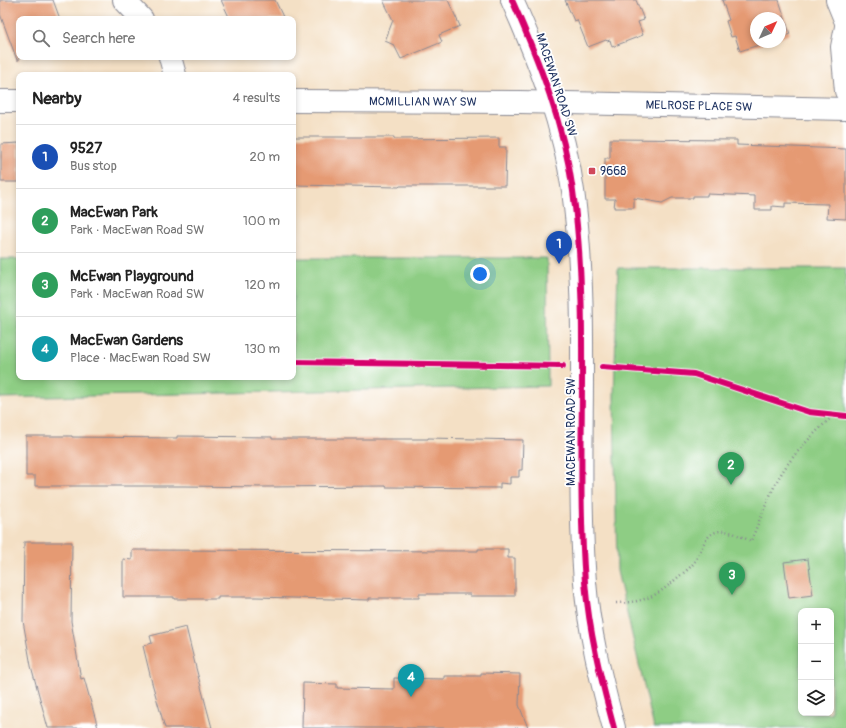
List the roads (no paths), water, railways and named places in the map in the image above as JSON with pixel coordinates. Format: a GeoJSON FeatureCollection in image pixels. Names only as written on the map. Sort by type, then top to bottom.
{"type":"FeatureCollection","features":[{"type":"Feature","properties":{"kind":"street"},"geometry":{"type":"LineString","coordinates":[[124,0],[139,16]]}},
{"type":"Feature","properties":{"kind":"street","name":"MACEWAN ROAD SW"},"geometry":{"type":"LineString","coordinates":[[512,0],[530,39],[552,102],[573,190],[581,278],[582,532],[585,583],[589,618],[614,728]]}},
{"type":"Feature","properties":{"kind":"street"},"geometry":{"type":"LineString","coordinates":[[836,0],[846,22]]}},
{"type":"Feature","properties":{"kind":"street"},"geometry":{"type":"LineString","coordinates":[[846,27],[842,47],[846,91]]}},
{"type":"Feature","properties":{"kind":"street"},"geometry":{"type":"LineString","coordinates":[[171,60],[174,72]]}},
{"type":"Feature","properties":{"kind":"street"},"geometry":{"type":"LineString","coordinates":[[0,101],[16,100]]}},
{"type":"Feature","properties":{"kind":"street","name":"MCMILLIAN WAY SW"},"geometry":{"type":"LineString","coordinates":[[296,101],[552,102]]}},
{"type":"Feature","properties":{"kind":"street","name":"MELROSE PLACE SW"},"geometry":{"type":"LineString","coordinates":[[552,102],[846,109]]}},
{"type":"Feature","properties":{"kind":"place","name":"9668"},"geometry":{"type":"Point","coordinates":[592,171]}},
{"type":"Feature","properties":{"kind":"place","name":"9527"},"geometry":{"type":"Point","coordinates":[559,264]}},
{"type":"Feature","properties":{"kind":"place","name":"MacEwan Park"},"geometry":{"type":"Point","coordinates":[731,485]}},
{"type":"Feature","properties":{"kind":"place","name":"McEwan Playground"},"geometry":{"type":"Point","coordinates":[732,595]}},
{"type":"Feature","properties":{"kind":"place","name":"MacEwan Gardens"},"geometry":{"type":"Point","coordinates":[411,697]}}]}
